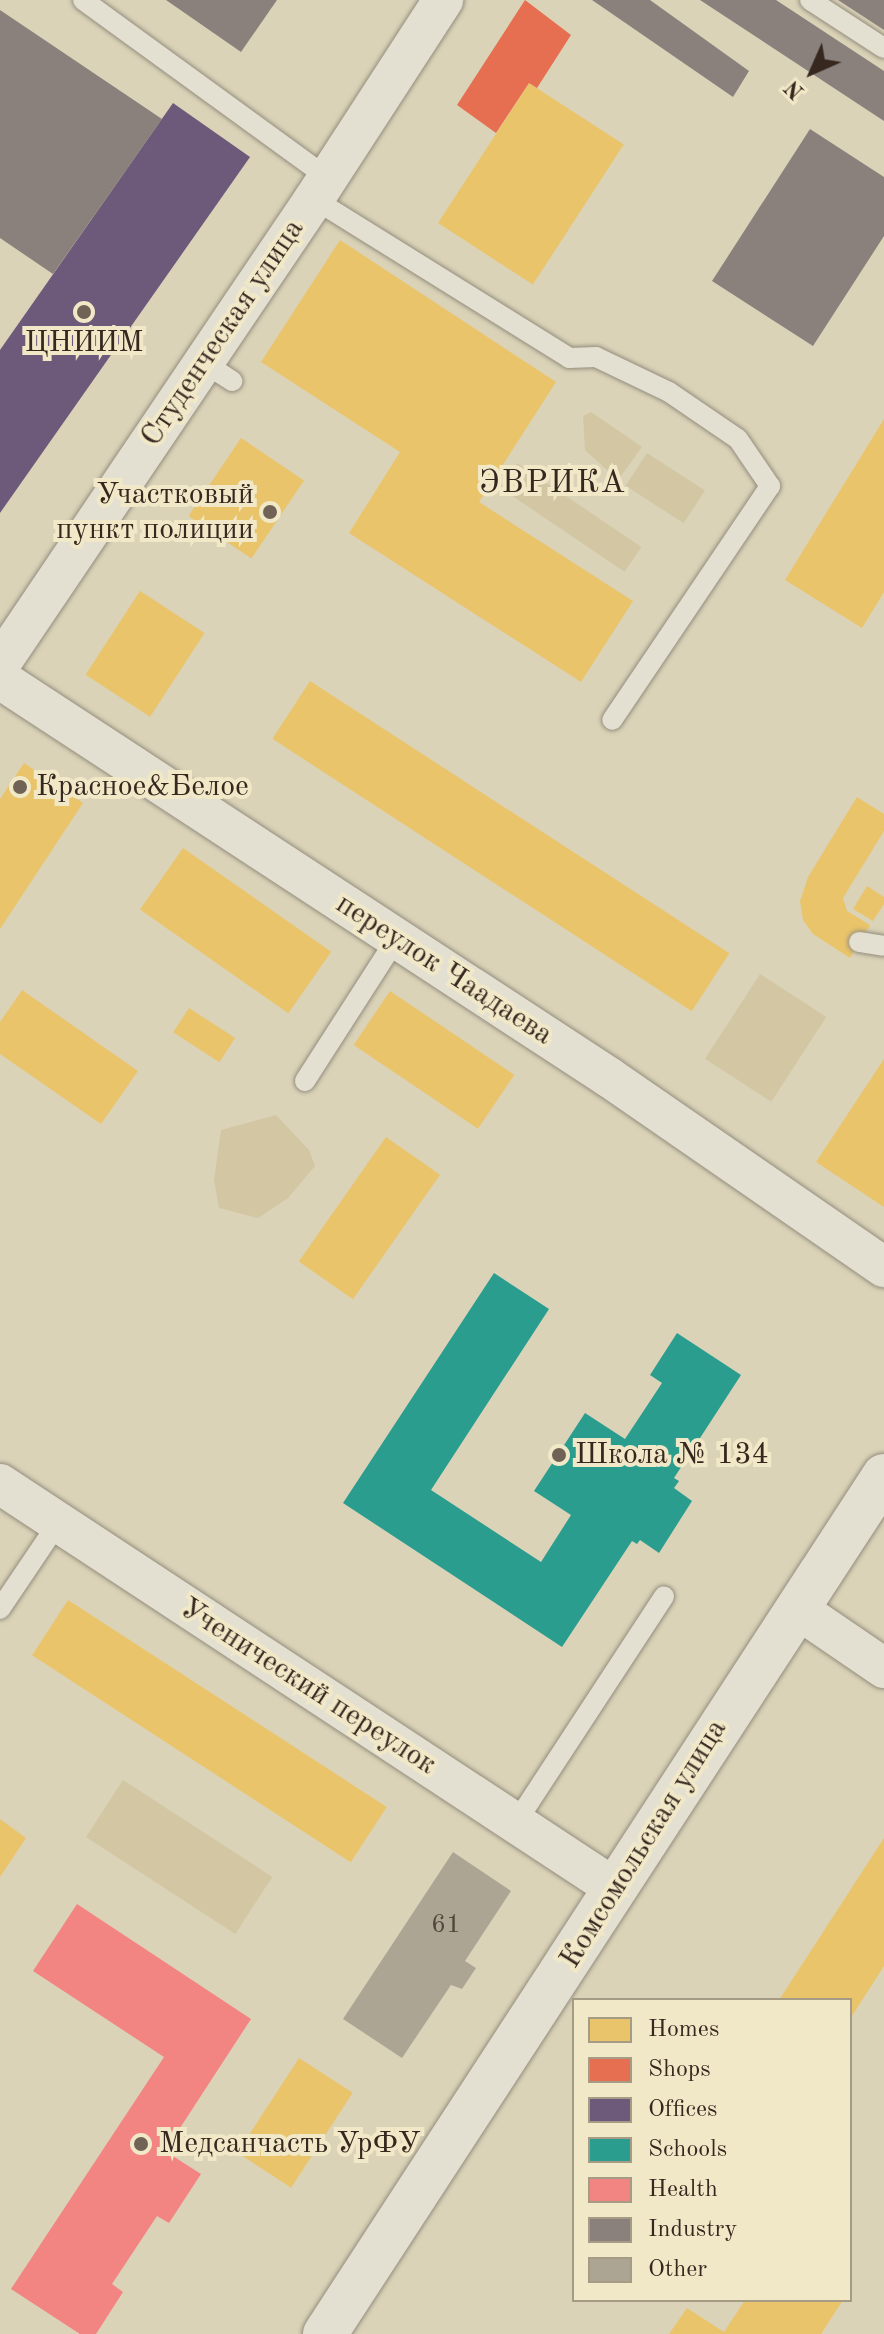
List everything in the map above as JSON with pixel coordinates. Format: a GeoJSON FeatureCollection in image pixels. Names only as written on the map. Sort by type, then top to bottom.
{"type":"FeatureCollection","features":[{"type":"Feature","properties":{"kind":"main road","name":"Комсомольская улица"},"geometry":{"type":"LineString","coordinates":[[325,2334],[884,1476]]}},
{"type":"Feature","properties":{"kind":"street","name":"Студенческая улица"},"geometry":{"type":"LineString","coordinates":[[0,664],[218,372],[321,189],[443,0]]}},
{"type":"Feature","properties":{"kind":"street","name":"переулок Чаадаева"},"geometry":{"type":"LineString","coordinates":[[0,679],[610,1078],[884,1267]]}},
{"type":"Feature","properties":{"kind":"street","name":"Ученический переулок"},"geometry":{"type":"LineString","coordinates":[[0,1484],[616,1889]]}},
{"type":"Feature","properties":{"kind":"street"},"geometry":{"type":"LineString","coordinates":[[796,1608],[884,1668]]}},
{"type":"Feature","properties":{"kind":"lane"},"geometry":{"type":"LineString","coordinates":[[83,0],[321,189],[569,358],[596,357],[669,392],[738,439],[770,486],[612,720]]}},
{"type":"Feature","properties":{"kind":"lane"},"geometry":{"type":"LineString","coordinates":[[810,0],[884,48]]}},
{"type":"Feature","properties":{"kind":"lane"},"geometry":{"type":"LineString","coordinates":[[305,1081],[396,939]]}},
{"type":"Feature","properties":{"kind":"lane"},"geometry":{"type":"LineString","coordinates":[[859,942],[884,946]]}},
{"type":"Feature","properties":{"kind":"lane"},"geometry":{"type":"LineString","coordinates":[[0,1609],[58,1523]]}},
{"type":"Feature","properties":{"kind":"lane"},"geometry":{"type":"LineString","coordinates":[[515,1824],[664,1596]]}},
{"type":"Feature","properties":{"kind":"shaded area"},"geometry":{"type":"Polygon","coordinates":[[[591,412],[642,447],[618,480],[585,450],[583,416],[591,412]]]}},
{"type":"Feature","properties":{"kind":"shaded area"},"geometry":{"type":"Polygon","coordinates":[[[647,453],[705,491],[684,523],[626,486],[647,453]]]}},
{"type":"Feature","properties":{"kind":"shaded area"},"geometry":{"type":"Polygon","coordinates":[[[517,463],[641,547],[625,572],[500,488],[517,463]]]}},
{"type":"Feature","properties":{"kind":"shaded area"},"geometry":{"type":"Polygon","coordinates":[[[760,974],[826,1017],[771,1102],[705,1059],[760,974]]]}},
{"type":"Feature","properties":{"kind":"shaded area"},"geometry":{"type":"Polygon","coordinates":[[[276,1115],[309,1150],[315,1166],[288,1198],[258,1218],[219,1208],[214,1180],[221,1130],[276,1115]]]}},
{"type":"Feature","properties":{"kind":"shaded area"},"geometry":{"type":"Polygon","coordinates":[[[123,1780],[272,1877],[235,1934],[86,1837],[123,1780]]]}},
{"type":"Feature","properties":{"kind":"building: Homes"},"geometry":{"type":"Polygon","coordinates":[[[529,83],[624,145],[533,285],[438,223],[529,83]]]}},
{"type":"Feature","properties":{"kind":"building: Homes"},"geometry":{"type":"Polygon","coordinates":[[[340,240],[556,382],[479,502],[633,601],[581,682],[349,533],[400,452],[261,362],[340,240]]]}},
{"type":"Feature","properties":{"kind":"building: Homes"},"geometry":{"type":"Polygon","coordinates":[[[884,419],[884,592],[862,628],[785,580],[884,419]]]}},
{"type":"Feature","properties":{"kind":"building: Homes"},"geometry":{"type":"Polygon","coordinates":[[[241,438],[304,480],[251,558],[188,516],[241,438]]]}},
{"type":"Feature","properties":{"kind":"building: Homes"},"geometry":{"type":"Polygon","coordinates":[[[140,591],[205,633],[150,717],[86,675],[140,591]]]}},
{"type":"Feature","properties":{"kind":"building: Homes"},"geometry":{"type":"Polygon","coordinates":[[[310,681],[729,953],[692,1011],[272,739],[310,681]]]}},
{"type":"Feature","properties":{"kind":"building: Homes"},"geometry":{"type":"Polygon","coordinates":[[[24,763],[83,803],[0,929],[0,799],[24,763]]]}},
{"type":"Feature","properties":{"kind":"building: Homes"},"geometry":{"type":"Polygon","coordinates":[[[857,797],[884,814],[884,831],[843,898],[847,911],[870,925],[850,958],[813,934],[803,920],[800,901],[808,877],[857,797]]]}},
{"type":"Feature","properties":{"kind":"building: Homes"},"geometry":{"type":"Polygon","coordinates":[[[183,848],[331,952],[288,1013],[140,909],[183,848]]]}},
{"type":"Feature","properties":{"kind":"building: Homes"},"geometry":{"type":"Polygon","coordinates":[[[867,886],[884,897],[884,904],[873,921],[853,909],[867,886]]]}},
{"type":"Feature","properties":{"kind":"building: Homes"},"geometry":{"type":"Polygon","coordinates":[[[22,990],[138,1071],[101,1124],[0,1054],[0,1022],[22,990]]]}},
{"type":"Feature","properties":{"kind":"building: Homes"},"geometry":{"type":"Polygon","coordinates":[[[390,991],[514,1075],[478,1129],[354,1045],[390,991]]]}},
{"type":"Feature","properties":{"kind":"building: Homes"},"geometry":{"type":"Polygon","coordinates":[[[189,1008],[235,1038],[219,1062],[173,1032],[189,1008]]]}},
{"type":"Feature","properties":{"kind":"building: Homes"},"geometry":{"type":"Polygon","coordinates":[[[884,1059],[884,1207],[816,1162],[884,1059]]]}},
{"type":"Feature","properties":{"kind":"building: Homes"},"geometry":{"type":"Polygon","coordinates":[[[386,1137],[440,1175],[353,1299],[299,1262],[386,1137]]]}},
{"type":"Feature","properties":{"kind":"building: Homes"},"geometry":{"type":"Polygon","coordinates":[[[68,1600],[387,1807],[351,1862],[32,1655],[68,1600]]]}},
{"type":"Feature","properties":{"kind":"building: Homes"},"geometry":{"type":"Polygon","coordinates":[[[0,1819],[26,1838],[0,1877],[0,1819]]]}},
{"type":"Feature","properties":{"kind":"building: Homes"},"geometry":{"type":"Polygon","coordinates":[[[884,1838],[884,1966],[852,2016],[852,1998],[780,1998],[884,1838]]]}},
{"type":"Feature","properties":{"kind":"building: Homes"},"geometry":{"type":"Polygon","coordinates":[[[299,2058],[353,2093],[291,2188],[237,2153],[299,2058]]]}},
{"type":"Feature","properties":{"kind":"building: Homes"},"geometry":{"type":"Polygon","coordinates":[[[744,2302],[842,2302],[821,2334],[669,2334],[687,2308],[724,2332],[744,2302]]]}},
{"type":"Feature","properties":{"kind":"building: Shops"},"geometry":{"type":"Polygon","coordinates":[[[525,0],[571,35],[537,88],[529,83],[496,133],[457,105],[525,0]]]}},
{"type":"Feature","properties":{"kind":"building: Offices","name":"ЦНИИМ"},"geometry":{"type":"Polygon","coordinates":[[[173,103],[250,157],[0,513],[0,350],[173,103]]]}},
{"type":"Feature","properties":{"kind":"building: Schools"},"geometry":{"type":"Polygon","coordinates":[[[494,1273],[549,1309],[431,1490],[541,1562],[571,1515],[534,1491],[585,1413],[625,1439],[662,1383],[650,1375],[677,1333],[741,1375],[674,1478],[679,1481],[674,1488],[692,1501],[659,1553],[640,1540],[637,1544],[632,1541],[562,1647],[343,1503],[494,1273]]]}},
{"type":"Feature","properties":{"kind":"building: Health"},"geometry":{"type":"Polygon","coordinates":[[[77,1904],[251,2019],[165,2151],[201,2174],[169,2223],[157,2216],[112,2284],[123,2292],[96,2334],[80,2334],[11,2289],[164,2057],[33,1971],[77,1904]]]}},
{"type":"Feature","properties":{"kind":"building: Industry"},"geometry":{"type":"Polygon","coordinates":[[[166,0],[277,0],[241,52],[166,0]]]}},
{"type":"Feature","properties":{"kind":"building: Industry"},"geometry":{"type":"Polygon","coordinates":[[[592,0],[650,0],[749,71],[733,97],[592,0]]]}},
{"type":"Feature","properties":{"kind":"building: Industry"},"geometry":{"type":"Polygon","coordinates":[[[700,0],[776,0],[884,71],[884,121],[700,0]]]}},
{"type":"Feature","properties":{"kind":"building: Industry"},"geometry":{"type":"Polygon","coordinates":[[[838,0],[884,0],[884,30],[838,0]]]}},
{"type":"Feature","properties":{"kind":"building: Industry"},"geometry":{"type":"Polygon","coordinates":[[[0,10],[162,119],[53,274],[0,238],[0,10]]]}},
{"type":"Feature","properties":{"kind":"building: Industry"},"geometry":{"type":"Polygon","coordinates":[[[810,129],[884,177],[884,236],[813,346],[712,281],[810,129]]]}},
{"type":"Feature","properties":{"kind":"building: Other"},"geometry":{"type":"Polygon","coordinates":[[[453,1852],[511,1891],[465,1961],[476,1968],[462,1989],[451,1985],[402,2058],[343,2019],[453,1852]]]}},
{"type":"Feature","properties":{"kind":"place","name":"ЦНИИМ"},"geometry":{"type":"Point","coordinates":[84,312]}},
{"type":"Feature","properties":{"kind":"place","name":"Участковый пункт полиции"},"geometry":{"type":"Point","coordinates":[270,512]}},
{"type":"Feature","properties":{"kind":"place","name":"Красное&Белое"},"geometry":{"type":"Point","coordinates":[20,787]}},
{"type":"Feature","properties":{"kind":"place","name":"Школа № 134"},"geometry":{"type":"Point","coordinates":[559,1455]}},
{"type":"Feature","properties":{"kind":"place","name":"Медсанчасть УрФУ"},"geometry":{"type":"Point","coordinates":[141,2144]}},
{"type":"Feature","properties":{"kind":"district","name":"ЭВРИКА"},"geometry":{"type":"Point","coordinates":[553,484]}}]}
